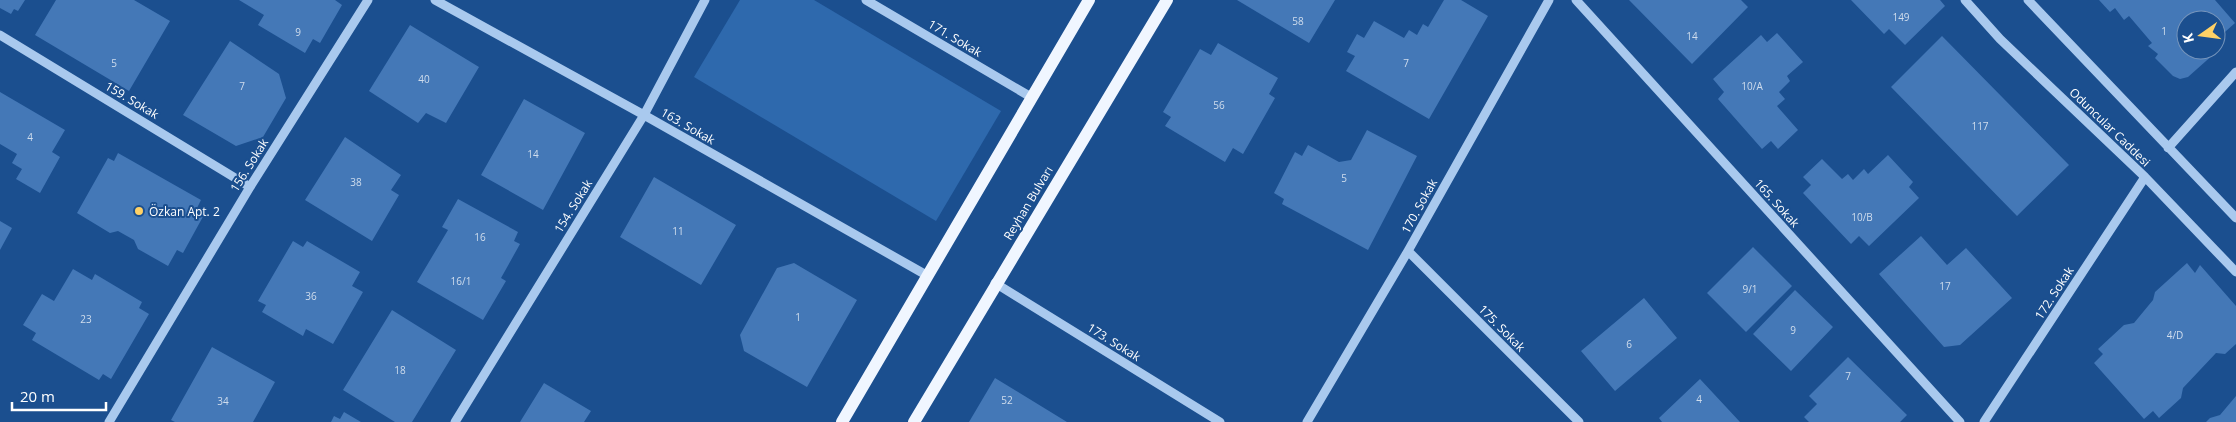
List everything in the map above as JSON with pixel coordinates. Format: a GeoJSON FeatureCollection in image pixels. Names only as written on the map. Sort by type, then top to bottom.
{"type":"FeatureCollection","features":[{"type":"Feature","properties":{"kind":"main road"},"geometry":{"type":"LineString","coordinates":[[842,422],[1089,0]]}},
{"type":"Feature","properties":{"kind":"main road","name":"Reyhan Bulvarı"},"geometry":{"type":"LineString","coordinates":[[914,422],[995,283],[1167,0]]}},
{"type":"Feature","properties":{"kind":"street","name":"156. Sokak"},"geometry":{"type":"LineString","coordinates":[[109,422],[250,188],[368,0]]}},
{"type":"Feature","properties":{"kind":"street","name":"163. Sokak"},"geometry":{"type":"LineString","coordinates":[[435,0],[644,115],[928,276]]}},
{"type":"Feature","properties":{"kind":"street","name":"154. Sokak"},"geometry":{"type":"LineString","coordinates":[[455,422],[644,115],[704,0]]}},
{"type":"Feature","properties":{"kind":"street","name":"171. Sokak"},"geometry":{"type":"LineString","coordinates":[[866,0],[1031,97]]}},
{"type":"Feature","properties":{"kind":"street","name":"170. Sokak"},"geometry":{"type":"LineString","coordinates":[[1306,422],[1408,251],[1549,0]]}},
{"type":"Feature","properties":{"kind":"street","name":"165. Sokak"},"geometry":{"type":"LineString","coordinates":[[1576,0],[1960,422]]}},
{"type":"Feature","properties":{"kind":"street","name":"Oduncular Caddesi"},"geometry":{"type":"LineString","coordinates":[[1965,0],[2000,39],[2144,177],[2236,272]]}},
{"type":"Feature","properties":{"kind":"street","name":"Oduncular Caddesi"},"geometry":{"type":"LineString","coordinates":[[2028,0],[2236,218]]}},
{"type":"Feature","properties":{"kind":"street","name":"159. Sokak"},"geometry":{"type":"LineString","coordinates":[[0,35],[250,188]]}},
{"type":"Feature","properties":{"kind":"street"},"geometry":{"type":"LineString","coordinates":[[2168,148],[2236,72]]}},
{"type":"Feature","properties":{"kind":"street","name":"172. Sokak"},"geometry":{"type":"LineString","coordinates":[[1984,422],[2144,177]]}},
{"type":"Feature","properties":{"kind":"street","name":"175. Sokak"},"geometry":{"type":"LineString","coordinates":[[1408,251],[1579,422]]}},
{"type":"Feature","properties":{"kind":"street","name":"173. Sokak"},"geometry":{"type":"LineString","coordinates":[[995,283],[1220,422]]}},
{"type":"Feature","properties":{"kind":"shaded area"},"geometry":{"type":"Polygon","coordinates":[[[740,0],[814,0],[1001,111],[936,221],[694,77],[740,0]]]}},
{"type":"Feature","properties":{"kind":"building"},"geometry":{"type":"Polygon","coordinates":[[[0,0],[25,0],[18,11],[14,9],[11,14],[0,8],[0,0]]]}},
{"type":"Feature","properties":{"kind":"building"},"geometry":{"type":"Polygon","coordinates":[[[56,0],[134,0],[170,21],[129,91],[35,35],[56,0]]]}},
{"type":"Feature","properties":{"kind":"building"},"geometry":{"type":"Polygon","coordinates":[[[239,0],[335,0],[342,5],[320,43],[313,39],[305,53],[258,25],[264,15],[239,0]]]}},
{"type":"Feature","properties":{"kind":"building"},"geometry":{"type":"Polygon","coordinates":[[[1237,0],[1335,0],[1309,43],[1237,0]]]}},
{"type":"Feature","properties":{"kind":"building"},"geometry":{"type":"Polygon","coordinates":[[[1444,0],[1461,0],[1488,16],[1429,119],[1346,71],[1355,56],[1347,52],[1357,34],[1364,38],[1374,21],[1404,38],[1409,30],[1417,35],[1423,24],[1428,27],[1444,0]]]}},
{"type":"Feature","properties":{"kind":"building"},"geometry":{"type":"Polygon","coordinates":[[[1629,0],[1741,0],[1748,7],[1692,64],[1629,0]]]}},
{"type":"Feature","properties":{"kind":"building"},"geometry":{"type":"Polygon","coordinates":[[[1851,0],[1940,0],[1945,6],[1905,45],[1889,29],[1884,34],[1851,0]]]}},
{"type":"Feature","properties":{"kind":"building"},"geometry":{"type":"Polygon","coordinates":[[[2099,0],[2215,0],[2224,10],[2176,10],[2176,60],[2207,60],[2188,77],[2180,79],[2173,76],[2155,58],[2158,54],[2148,46],[2152,43],[2129,16],[2124,20],[2115,8],[2110,12],[2099,0]]]}},
{"type":"Feature","properties":{"kind":"building"},"geometry":{"type":"Polygon","coordinates":[[[2226,13],[2235,23],[2226,31],[2226,13]]]}},
{"type":"Feature","properties":{"kind":"building"},"geometry":{"type":"Polygon","coordinates":[[[410,25],[479,67],[446,123],[426,113],[418,123],[369,91],[410,25]]]}},
{"type":"Feature","properties":{"kind":"building"},"geometry":{"type":"Polygon","coordinates":[[[1777,33],[1803,62],[1787,76],[1790,81],[1779,92],[1785,99],[1777,106],[1798,130],[1778,149],[1771,141],[1762,149],[1718,99],[1724,92],[1713,79],[1761,35],[1767,42],[1777,33]]]}},
{"type":"Feature","properties":{"kind":"building"},"geometry":{"type":"Polygon","coordinates":[[[1942,36],[2069,165],[2017,216],[1891,87],[1942,36]]]}},
{"type":"Feature","properties":{"kind":"building"},"geometry":{"type":"Polygon","coordinates":[[[230,41],[279,74],[286,98],[263,137],[236,146],[183,115],[230,41]]]}},
{"type":"Feature","properties":{"kind":"building"},"geometry":{"type":"Polygon","coordinates":[[[1218,43],[1278,78],[1269,94],[1275,98],[1243,154],[1233,148],[1225,162],[1165,126],[1171,117],[1163,112],[1200,49],[1211,55],[1218,43]]]}},
{"type":"Feature","properties":{"kind":"building"},"geometry":{"type":"Polygon","coordinates":[[[0,92],[65,130],[52,152],[60,157],[40,193],[16,179],[22,169],[12,163],[17,154],[0,144],[0,92]]]}},
{"type":"Feature","properties":{"kind":"building"},"geometry":{"type":"Polygon","coordinates":[[[524,99],[585,133],[543,210],[481,175],[524,99]]]}},
{"type":"Feature","properties":{"kind":"building"},"geometry":{"type":"Polygon","coordinates":[[[1367,130],[1417,156],[1368,250],[1282,204],[1284,199],[1274,193],[1295,152],[1302,156],[1308,145],[1339,162],[1351,160],[1367,130]]]}},
{"type":"Feature","properties":{"kind":"building"},"geometry":{"type":"Polygon","coordinates":[[[345,137],[401,175],[391,190],[399,195],[372,241],[305,200],[345,137]]]}},
{"type":"Feature","properties":{"kind":"building","name":"Özkan Apt. 2"},"geometry":{"type":"Polygon","coordinates":[[[118,153],[201,200],[197,208],[205,213],[183,253],[177,250],[168,266],[138,249],[134,240],[118,231],[110,233],[77,213],[108,158],[114,161],[118,153]]]}},
{"type":"Feature","properties":{"kind":"building"},"geometry":{"type":"Polygon","coordinates":[[[1888,155],[1913,182],[1909,187],[1919,198],[1869,246],[1859,236],[1851,244],[1803,193],[1811,185],[1803,177],[1822,159],[1842,179],[1848,174],[1853,180],[1864,169],[1868,174],[1888,155]]]}},
{"type":"Feature","properties":{"kind":"building"},"geometry":{"type":"Polygon","coordinates":[[[654,177],[736,225],[701,285],[620,237],[654,177]]]}},
{"type":"Feature","properties":{"kind":"building"},"geometry":{"type":"Polygon","coordinates":[[[458,199],[518,232],[514,241],[520,244],[501,278],[506,281],[483,320],[417,282],[448,230],[442,227],[458,199]]]}},
{"type":"Feature","properties":{"kind":"building"},"geometry":{"type":"Polygon","coordinates":[[[0,221],[12,228],[0,250],[0,221]]]}},
{"type":"Feature","properties":{"kind":"building"},"geometry":{"type":"Polygon","coordinates":[[[1921,236],[1947,265],[1966,248],[2012,298],[1960,345],[1944,347],[1879,274],[1921,236]]]}},
{"type":"Feature","properties":{"kind":"building"},"geometry":{"type":"Polygon","coordinates":[[[293,241],[303,247],[307,241],[360,272],[352,286],[363,292],[333,344],[306,329],[303,336],[262,312],[266,305],[258,301],[293,241]]]}},
{"type":"Feature","properties":{"kind":"building"},"geometry":{"type":"Polygon","coordinates":[[[1753,247],[1792,286],[1746,332],[1707,293],[1753,247]]]}},
{"type":"Feature","properties":{"kind":"building"},"geometry":{"type":"Polygon","coordinates":[[[794,263],[857,300],[807,387],[744,351],[740,335],[777,268],[794,263]]]}},
{"type":"Feature","properties":{"kind":"building"},"geometry":{"type":"Polygon","coordinates":[[[2187,263],[2195,273],[2200,265],[2236,306],[2236,344],[2225,354],[2216,353],[2183,388],[2181,398],[2159,418],[2153,411],[2144,419],[2094,363],[2103,354],[2098,349],[2124,325],[2134,323],[2153,300],[2155,292],[2187,263]]]}},
{"type":"Feature","properties":{"kind":"building"},"geometry":{"type":"Polygon","coordinates":[[[73,269],[92,280],[95,274],[142,302],[139,308],[149,314],[111,379],[103,374],[99,380],[32,340],[36,333],[23,325],[42,294],[54,301],[73,269]]]}},
{"type":"Feature","properties":{"kind":"building"},"geometry":{"type":"Polygon","coordinates":[[[1795,290],[1833,327],[1791,371],[1753,334],[1795,290]]]}},
{"type":"Feature","properties":{"kind":"building"},"geometry":{"type":"Polygon","coordinates":[[[1644,298],[1677,338],[1615,391],[1581,351],[1644,298]]]}},
{"type":"Feature","properties":{"kind":"building"},"geometry":{"type":"Polygon","coordinates":[[[392,310],[456,350],[412,422],[395,422],[343,390],[392,310]]]}},
{"type":"Feature","properties":{"kind":"building"},"geometry":{"type":"Polygon","coordinates":[[[212,347],[275,382],[253,422],[175,422],[171,420],[212,347]]]}},
{"type":"Feature","properties":{"kind":"building"},"geometry":{"type":"Polygon","coordinates":[[[1848,357],[1907,415],[1900,422],[1809,422],[1804,417],[1817,404],[1809,396],[1848,357]]]}},
{"type":"Feature","properties":{"kind":"building"},"geometry":{"type":"Polygon","coordinates":[[[995,378],[1067,422],[969,422],[995,378]]]}},
{"type":"Feature","properties":{"kind":"building"},"geometry":{"type":"Polygon","coordinates":[[[1700,379],[1740,422],[1662,422],[1659,418],[1700,379]]]}},
{"type":"Feature","properties":{"kind":"building"},"geometry":{"type":"Polygon","coordinates":[[[544,383],[591,411],[584,422],[520,422],[544,383]]]}},
{"type":"Feature","properties":{"kind":"building"},"geometry":{"type":"Polygon","coordinates":[[[2236,396],[2236,422],[2206,422],[2210,418],[2220,415],[2236,396]]]}},
{"type":"Feature","properties":{"kind":"building"},"geometry":{"type":"Polygon","coordinates":[[[344,412],[361,422],[331,422],[334,416],[340,419],[344,412]]]}},
{"type":"Feature","properties":{"kind":"place","name":"Özkan Apt. 2"},"geometry":{"type":"Point","coordinates":[139,211]}}]}
